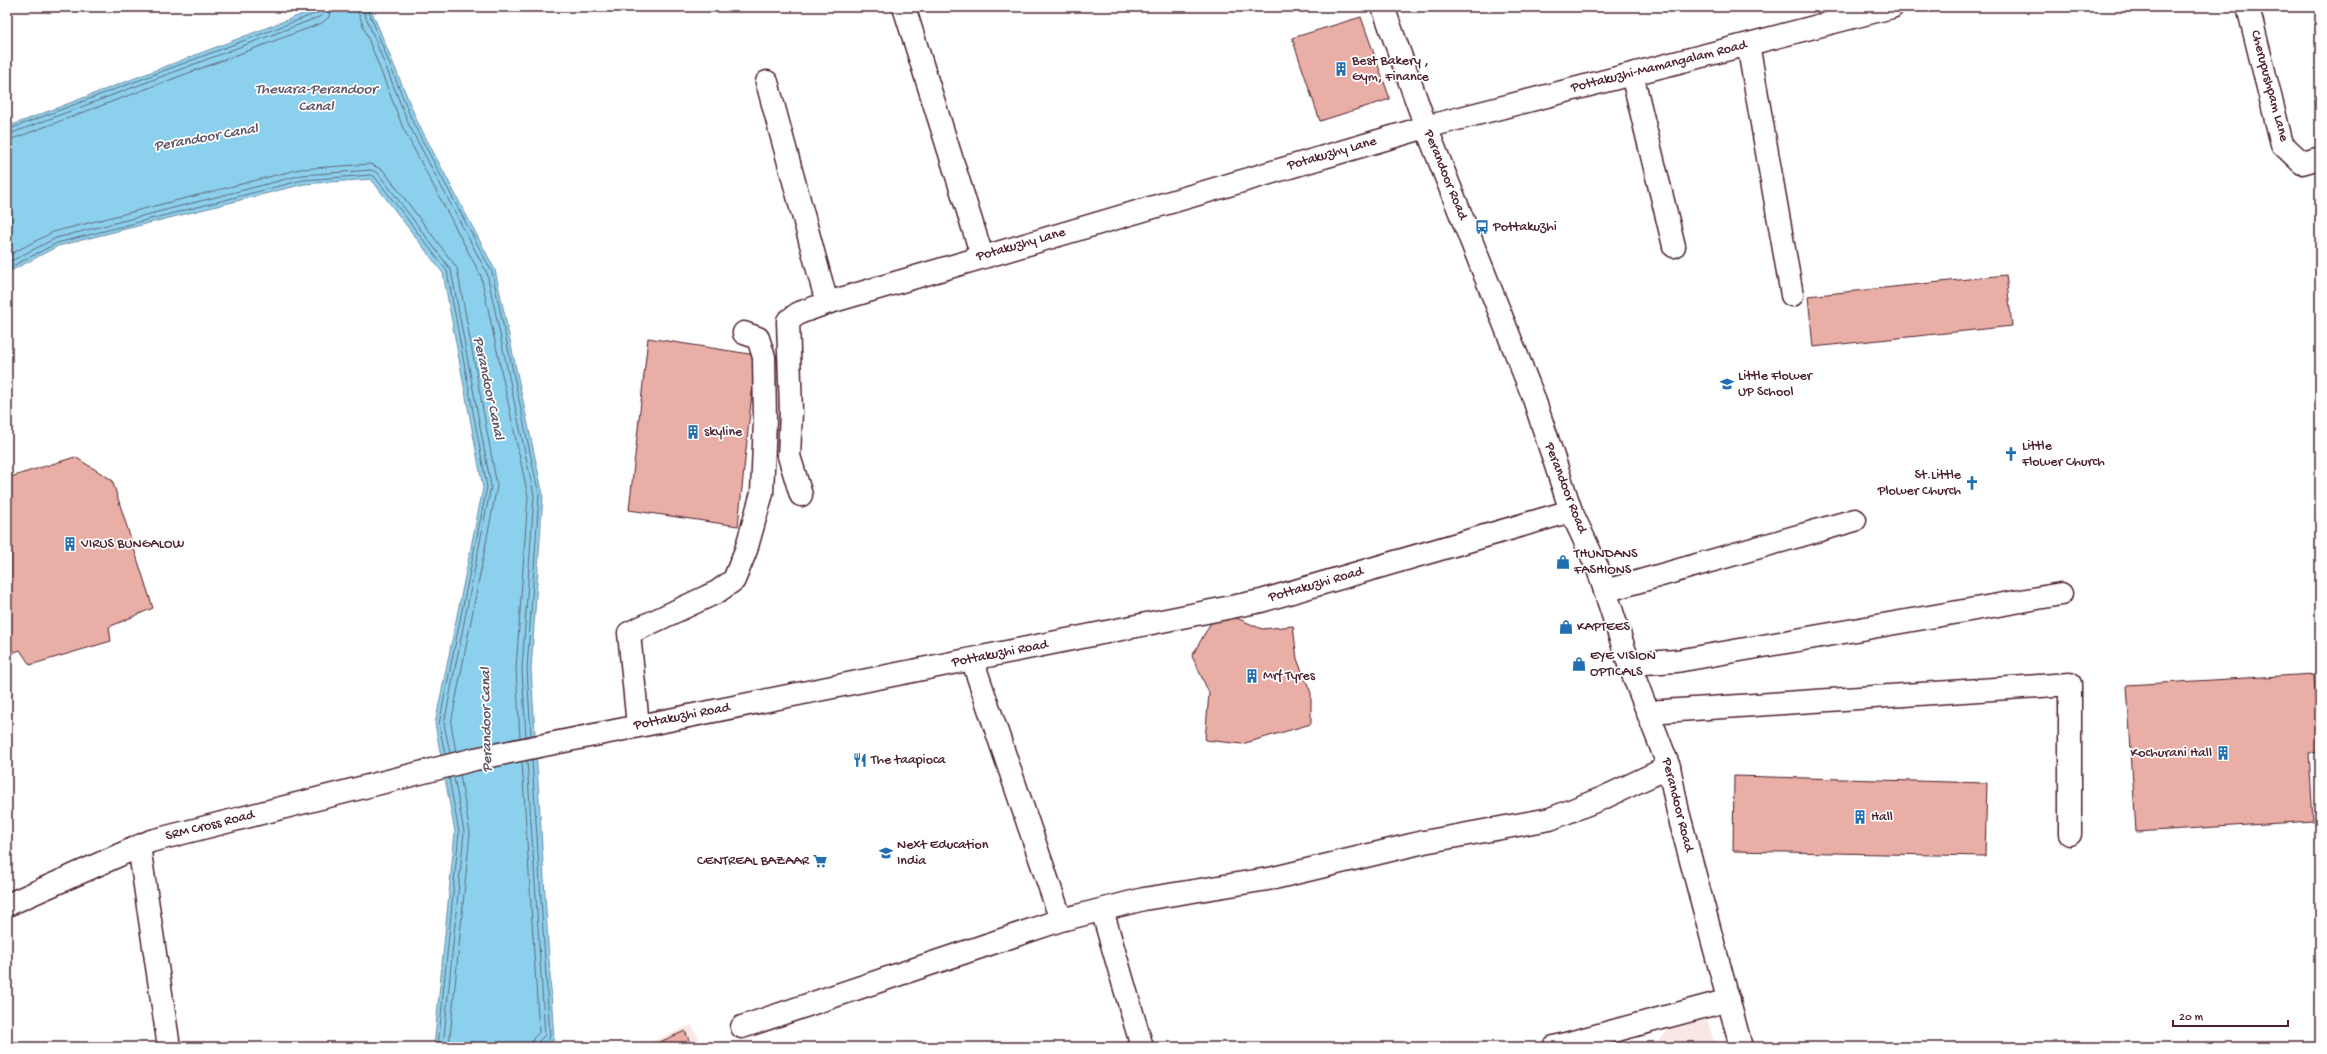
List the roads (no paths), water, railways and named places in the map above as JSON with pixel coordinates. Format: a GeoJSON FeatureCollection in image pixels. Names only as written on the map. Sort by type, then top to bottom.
{"type":"FeatureCollection","features":[{"type":"Feature","properties":{"kind":"street"},"geometry":{"type":"LineString","coordinates":[[904,7],[982,256]]}},
{"type":"Feature","properties":{"kind":"street","name":"Perandoor Road"},"geometry":{"type":"LineString","coordinates":[[1384,7],[1426,127],[1532,396],[1571,511],[1598,569],[1629,664],[1669,767],[1678,812],[1741,1047]]}},
{"type":"Feature","properties":{"kind":"street","name":"Pottakuzhi-Mamangalam Road"},"geometry":{"type":"LineString","coordinates":[[1426,127],[1892,7]]}},
{"type":"Feature","properties":{"kind":"street","name":"Cherupushpam Lane"},"geometry":{"type":"LineString","coordinates":[[2248,7],[2282,144],[2302,163],[2320,158]]}},
{"type":"Feature","properties":{"kind":"street"},"geometry":{"type":"LineString","coordinates":[[1748,44],[1792,295]]}},
{"type":"Feature","properties":{"kind":"street"},"geometry":{"type":"LineString","coordinates":[[1632,74],[1674,246]]}},
{"type":"Feature","properties":{"kind":"street"},"geometry":{"type":"LineString","coordinates":[[767,82],[827,303]]}},
{"type":"Feature","properties":{"kind":"street","name":"Potakuzhy Lane"},"geometry":{"type":"LineString","coordinates":[[801,495],[789,456],[788,321],[800,314],[827,303],[982,256],[1426,127]]}},
{"type":"Feature","properties":{"kind":"street"},"geometry":{"type":"LineString","coordinates":[[638,726],[629,632],[717,592],[734,580],[746,550],[762,493],[765,420],[764,357],[758,338],[744,333]]}},
{"type":"Feature","properties":{"kind":"street","name":"Pottakuzhi Road"},"geometry":{"type":"LineString","coordinates":[[422,772],[544,745],[1261,601],[1571,511]]}},
{"type":"Feature","properties":{"kind":"street"},"geometry":{"type":"LineString","coordinates":[[1605,591],[1855,520]]}},
{"type":"Feature","properties":{"kind":"street"},"geometry":{"type":"LineString","coordinates":[[1629,664],[1677,661],[2061,594]]}},
{"type":"Feature","properties":{"kind":"street"},"geometry":{"type":"LineString","coordinates":[[972,659],[1061,920]]}},
{"type":"Feature","properties":{"kind":"street"},"geometry":{"type":"LineString","coordinates":[[1648,712],[2070,684],[2070,834]]}},
{"type":"Feature","properties":{"kind":"street"},"geometry":{"type":"LineString","coordinates":[[742,1027],[1061,920],[1144,899],[1274,878],[1424,842],[1550,819],[1603,798],[1669,767]]}},
{"type":"Feature","properties":{"kind":"street","name":"SRM Cross Road"},"geometry":{"type":"LineString","coordinates":[[7,905],[151,841],[422,772]]}},
{"type":"Feature","properties":{"kind":"street"},"geometry":{"type":"LineString","coordinates":[[139,846],[169,1047]]}},
{"type":"Feature","properties":{"kind":"street"},"geometry":{"type":"LineString","coordinates":[[1102,910],[1142,1047]]}},
{"type":"Feature","properties":{"kind":"street"},"geometry":{"type":"LineString","coordinates":[[1554,1047],[1729,1000]]}},
{"type":"Feature","properties":{"kind":"water","name":"Thevara-Perandoor Canal"},"geometry":{"type":"Polygon","coordinates":[[[321,7],[370,7],[417,121],[495,270],[543,495],[531,669],[554,1040],[545,1047],[434,1047],[455,832],[435,724],[483,488],[443,273],[371,179],[304,184],[58,246],[7,273],[7,127],[321,7]]]}},
{"type":"Feature","properties":{"kind":"place","name":"Best Bakery , Gym, Finance"},"geometry":{"type":"Point","coordinates":[1341,69]}},
{"type":"Feature","properties":{"kind":"place","name":"Pottakuzhi"},"geometry":{"type":"Point","coordinates":[1482,227]}},
{"type":"Feature","properties":{"kind":"place","name":"Little Flower UP School"},"geometry":{"type":"Point","coordinates":[1727,384]}},
{"type":"Feature","properties":{"kind":"place","name":"skyline"},"geometry":{"type":"Point","coordinates":[693,432]}},
{"type":"Feature","properties":{"kind":"place","name":"Little Flower Church"},"geometry":{"type":"Point","coordinates":[2011,454]}},
{"type":"Feature","properties":{"kind":"place","name":"St.Little Plower Church"},"geometry":{"type":"Point","coordinates":[1972,483]}},
{"type":"Feature","properties":{"kind":"place","name":"VIRUS BUNGALOW"},"geometry":{"type":"Point","coordinates":[70,544]}},
{"type":"Feature","properties":{"kind":"place","name":"THUNDANS FASHIONS"},"geometry":{"type":"Point","coordinates":[1563,562]}},
{"type":"Feature","properties":{"kind":"place","name":"KAPTEES"},"geometry":{"type":"Point","coordinates":[1566,627]}},
{"type":"Feature","properties":{"kind":"place","name":"EYE VISION OPTICALS"},"geometry":{"type":"Point","coordinates":[1579,664]}},
{"type":"Feature","properties":{"kind":"place","name":"Mrf Tyres"},"geometry":{"type":"Point","coordinates":[1252,676]}},
{"type":"Feature","properties":{"kind":"place","name":"Kochurani Hall"},"geometry":{"type":"Point","coordinates":[2223,753]}},
{"type":"Feature","properties":{"kind":"place","name":"The taapioca"},"geometry":{"type":"Point","coordinates":[860,760]}},
{"type":"Feature","properties":{"kind":"place","name":"Hall"},"geometry":{"type":"Point","coordinates":[1860,817]}},
{"type":"Feature","properties":{"kind":"place","name":"Next Education India"},"geometry":{"type":"Point","coordinates":[886,853]}},
{"type":"Feature","properties":{"kind":"place","name":"CENTREAL BAZAAR"},"geometry":{"type":"Point","coordinates":[820,861]}},
{"type":"Feature","properties":{"kind":"water label","name":"Perandoor Canal"},"geometry":{"type":"Point","coordinates":[206,138]}},
{"type":"Feature","properties":{"kind":"water label","name":"Perandoor Canal"},"geometry":{"type":"Point","coordinates":[488,388]}},
{"type":"Feature","properties":{"kind":"water label","name":"Perandoor Canal"},"geometry":{"type":"Point","coordinates":[487,720]}}]}
